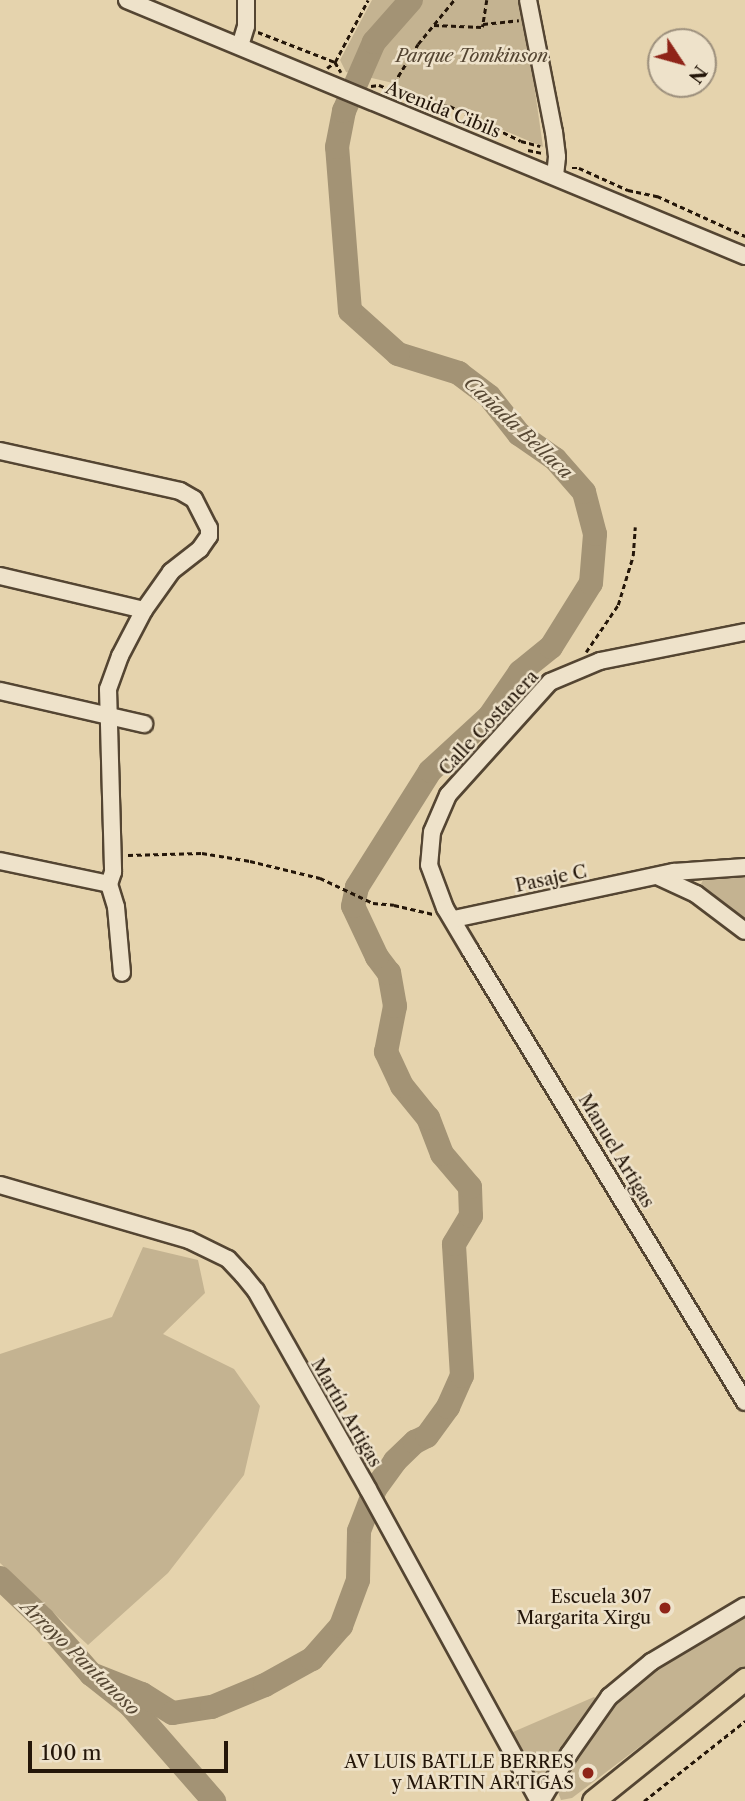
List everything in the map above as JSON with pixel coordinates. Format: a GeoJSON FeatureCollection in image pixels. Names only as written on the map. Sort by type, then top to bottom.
{"type":"FeatureCollection","features":[{"type":"Feature","properties":{"kind":"main road"},"geometry":{"type":"LineString","coordinates":[[593,1801],[745,1679]]}},
{"type":"Feature","properties":{"kind":"street","name":"Avenida Cibils"},"geometry":{"type":"LineString","coordinates":[[127,0],[317,80],[339,83],[360,91],[382,106],[745,256]]}},
{"type":"Feature","properties":{"kind":"street"},"geometry":{"type":"LineString","coordinates":[[240,46],[246,26],[246,0]]}},
{"type":"Feature","properties":{"kind":"street"},"geometry":{"type":"LineString","coordinates":[[528,0],[556,148],[555,176]]}},
{"type":"Feature","properties":{"kind":"street"},"geometry":{"type":"LineString","coordinates":[[0,451],[180,491],[194,499],[204,514],[209,536],[200,549],[171,572],[144,610],[108,690],[113,856],[113,872],[109,884],[116,907],[122,973]]}},
{"type":"Feature","properties":{"kind":"street"},"geometry":{"type":"LineString","coordinates":[[0,576],[144,610]]}},
{"type":"Feature","properties":{"kind":"street","name":"Calle Costanera"},"geometry":{"type":"LineString","coordinates":[[454,919],[435,886],[429,865],[432,832],[448,795],[533,698],[550,682],[577,668],[745,632]]}},
{"type":"Feature","properties":{"kind":"street"},"geometry":{"type":"LineString","coordinates":[[0,691],[144,724]]}},
{"type":"Feature","properties":{"kind":"street"},"geometry":{"type":"LineString","coordinates":[[0,861],[109,884]]}},
{"type":"Feature","properties":{"kind":"street","name":"Pasaje C"},"geometry":{"type":"LineString","coordinates":[[454,919],[657,876],[703,868],[745,867]]}},
{"type":"Feature","properties":{"kind":"street"},"geometry":{"type":"LineString","coordinates":[[657,876],[696,894],[745,932]]}},
{"type":"Feature","properties":{"kind":"street","name":"Manuel Artigas"},"geometry":{"type":"LineString","coordinates":[[454,919],[745,1402]]}},
{"type":"Feature","properties":{"kind":"street","name":"Martín Artigas"},"geometry":{"type":"LineString","coordinates":[[0,1185],[188,1240],[228,1259],[256,1291],[540,1801]]}},
{"type":"Feature","properties":{"kind":"street"},"geometry":{"type":"LineString","coordinates":[[540,1801],[609,1697],[650,1662],[745,1606]]}},
{"type":"Feature","properties":{"kind":"path"},"geometry":{"type":"LineString","coordinates":[[317,80],[335,62],[368,0]]}},
{"type":"Feature","properties":{"kind":"path"},"geometry":{"type":"LineString","coordinates":[[382,106],[434,24],[454,0]]}},
{"type":"Feature","properties":{"kind":"path"},"geometry":{"type":"LineString","coordinates":[[434,24],[482,27],[487,0]]}},
{"type":"Feature","properties":{"kind":"path"},"geometry":{"type":"LineString","coordinates":[[483,23],[523,20]]}},
{"type":"Feature","properties":{"kind":"path"},"geometry":{"type":"LineString","coordinates":[[246,26],[335,62]]}},
{"type":"Feature","properties":{"kind":"path"},"geometry":{"type":"LineString","coordinates":[[335,62],[339,83]]}},
{"type":"Feature","properties":{"kind":"path"},"geometry":{"type":"LineString","coordinates":[[360,91],[379,85],[416,101],[450,106],[522,141],[556,148]]}},
{"type":"Feature","properties":{"kind":"path"},"geometry":{"type":"LineString","coordinates":[[577,668],[618,605],[633,556],[635,527]]}},
{"type":"Feature","properties":{"kind":"path"},"geometry":{"type":"LineString","coordinates":[[113,856],[202,853],[320,878],[373,903],[394,905],[454,919]]}},
{"type":"Feature","properties":{"kind":"path"},"geometry":{"type":"LineString","coordinates":[[644,1801],[745,1721]]}},
{"type":"Feature","properties":{"kind":"green space","name":"Parque Tomkinson"},"geometry":{"type":"Polygon","coordinates":[[[372,0],[522,0],[543,147],[393,83],[346,72],[340,60],[372,0]]]}},
{"type":"Feature","properties":{"kind":"green space"},"geometry":{"type":"Polygon","coordinates":[[[745,872],[745,921],[701,884],[705,876],[745,872]]]}},
{"type":"Feature","properties":{"kind":"green space"},"geometry":{"type":"Polygon","coordinates":[[[143,1247],[198,1260],[205,1293],[163,1334],[234,1369],[260,1406],[244,1475],[168,1573],[88,1645],[0,1563],[0,1354],[112,1317],[143,1247]]]}},
{"type":"Feature","properties":{"kind":"green space"},"geometry":{"type":"Polygon","coordinates":[[[745,1615],[745,1667],[572,1798],[561,1800],[556,1787],[603,1713],[637,1680],[745,1615]]]}},
{"type":"Feature","properties":{"kind":"green space"},"geometry":{"type":"Polygon","coordinates":[[[594,1697],[599,1701],[549,1773],[544,1776],[533,1774],[512,1739],[513,1732],[594,1697]]]}},
{"type":"Feature","properties":{"kind":"waterway","name":"Cañada Bellaca"},"geometry":{"type":"LineString","coordinates":[[91,1674],[142,1694],[173,1713],[212,1707],[265,1685],[312,1659],[341,1626],[358,1580],[359,1531],[375,1489],[395,1461],[415,1442],[427,1436],[448,1407],[462,1376],[454,1244],[471,1216],[470,1187],[442,1154],[428,1118],[402,1086],[386,1052],[395,1006],[389,973],[377,957],[353,906],[357,887],[430,771],[489,717],[520,672],[551,647],[591,583],[595,534],[584,492],[555,459],[519,434],[489,396],[459,373],[398,354],[350,311],[337,147],[344,111],[374,42],[411,0]]}},
{"type":"Feature","properties":{"kind":"waterway","name":"Arroyo Pantanoso"},"geometry":{"type":"LineString","coordinates":[[0,1578],[43,1619],[91,1674],[130,1705],[214,1801]]}},
{"type":"Feature","properties":{"kind":"place","name":"Escuela 307 Margarita Xirgu"},"geometry":{"type":"Point","coordinates":[665,1608]}},
{"type":"Feature","properties":{"kind":"place","name":"AV LUIS BATLLE BERRES y MARTIN ARTIGAS"},"geometry":{"type":"Point","coordinates":[588,1773]}}]}
